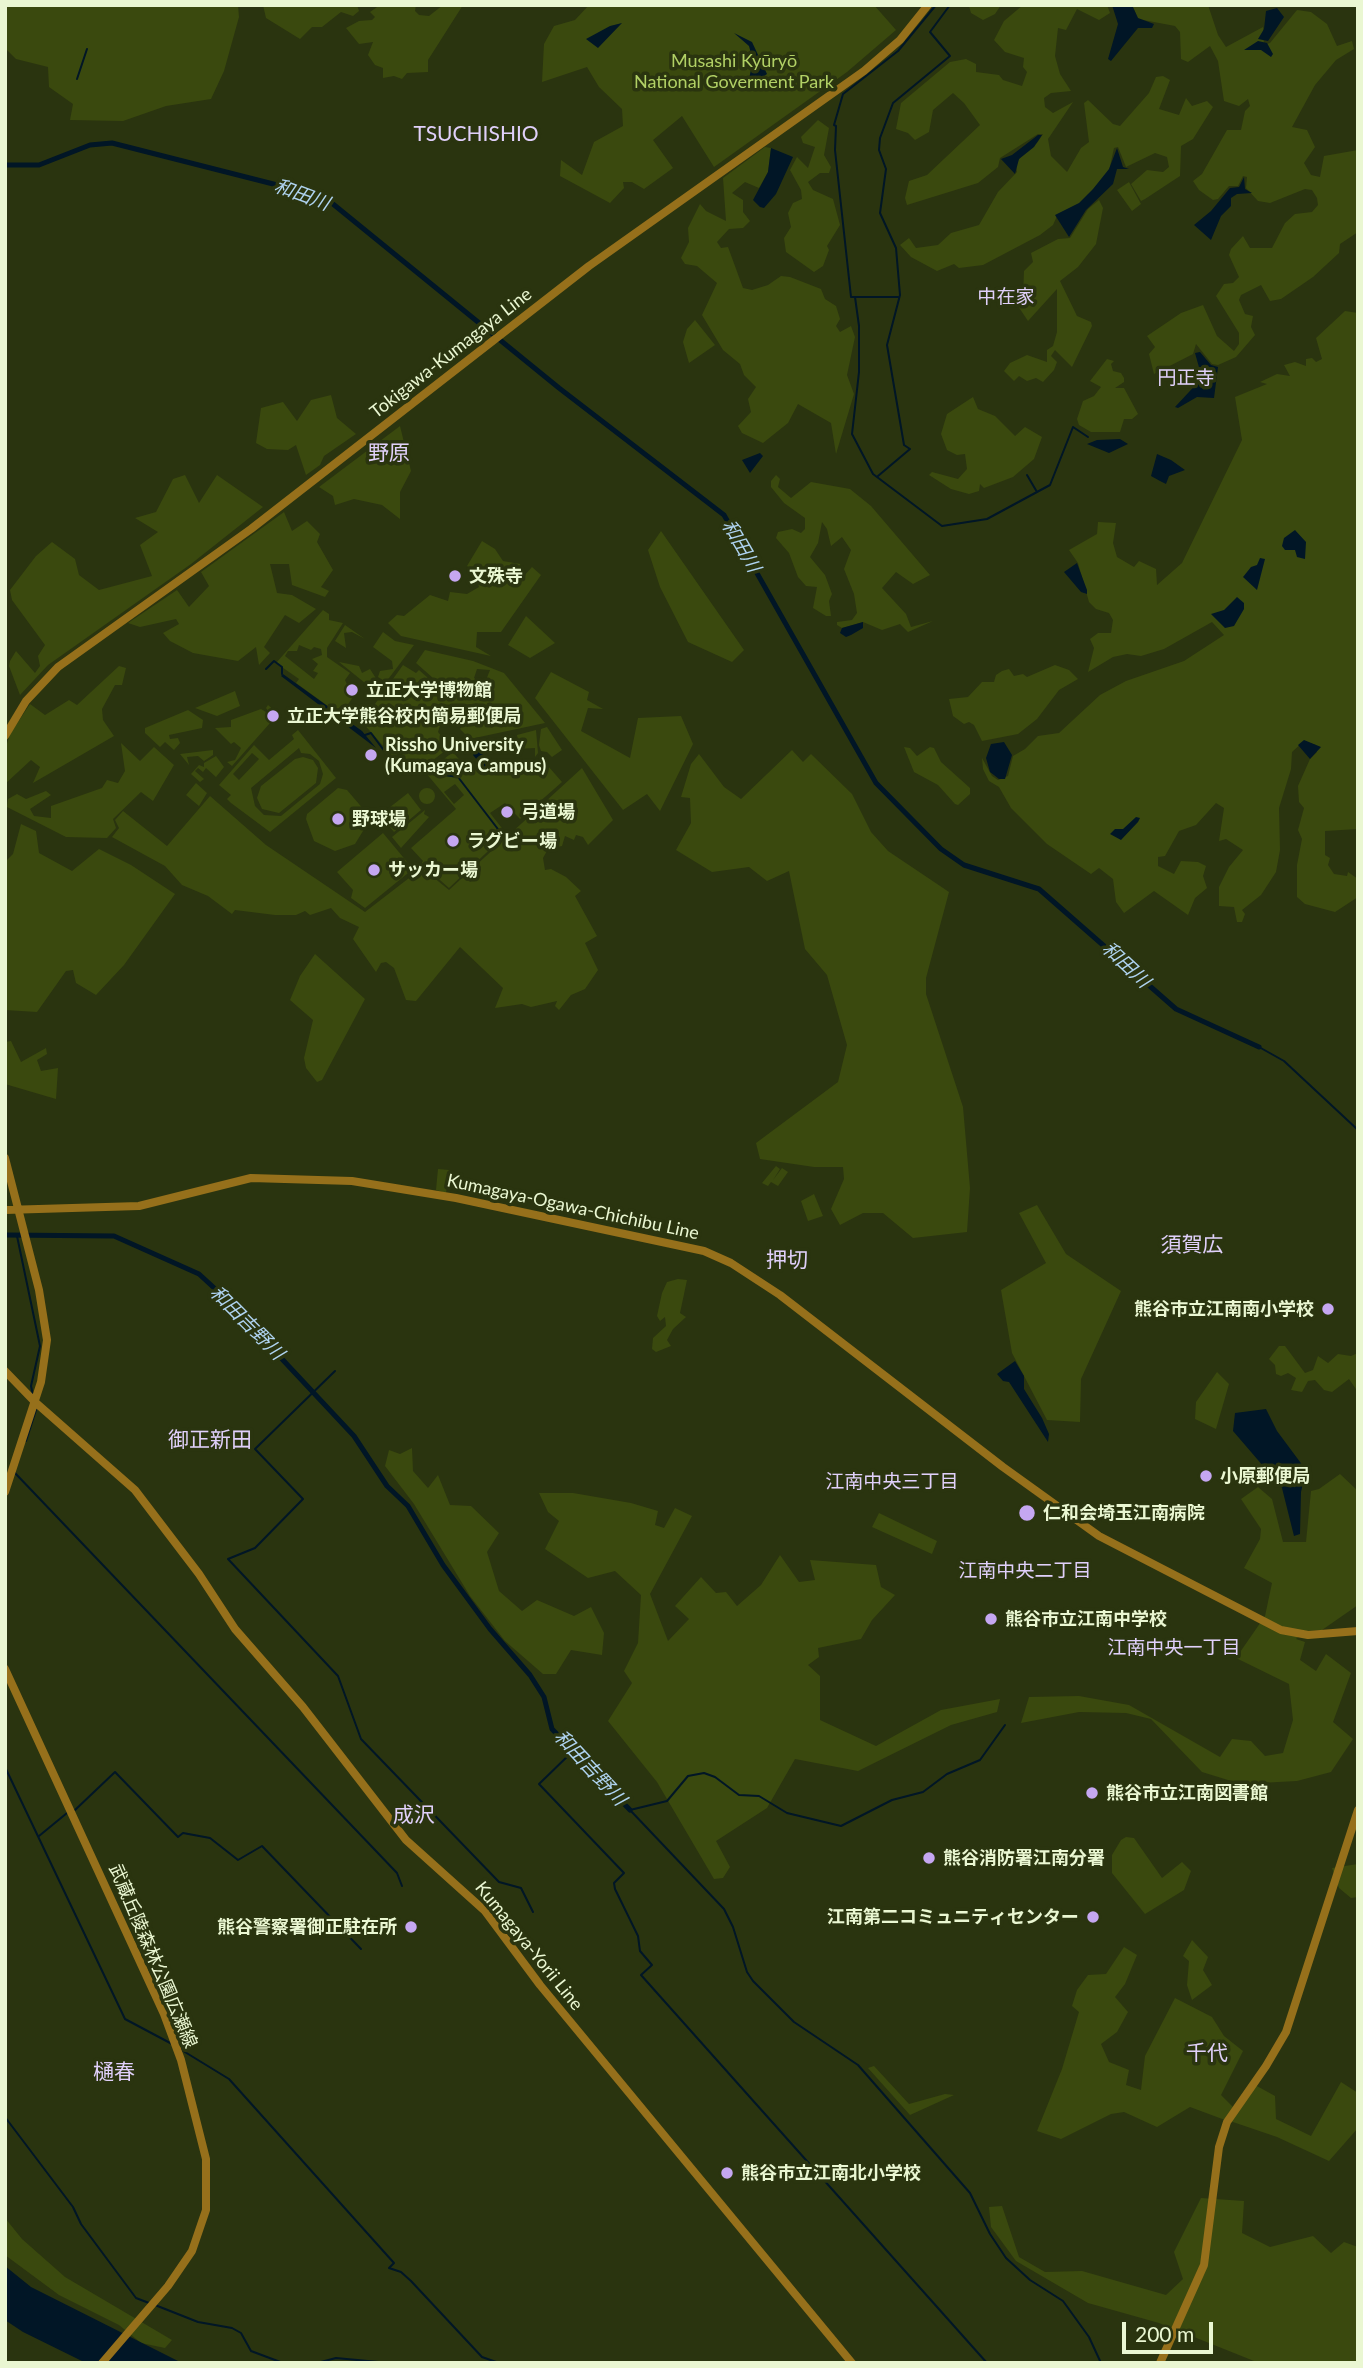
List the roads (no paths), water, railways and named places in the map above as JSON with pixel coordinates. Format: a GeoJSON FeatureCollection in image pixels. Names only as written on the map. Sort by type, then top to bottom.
{"type":"FeatureCollection","features":[{"type":"Feature","properties":{"kind":"main road","name":"Tokigawa-Kumagaya Line"},"geometry":{"type":"LineString","coordinates":[[5,736],[26,701],[58,667],[251,528],[596,256],[870,60],[922,5]]}},
{"type":"Feature","properties":{"kind":"main road","name":"Tokigawa-Kumagaya Line"},"geometry":{"type":"LineString","coordinates":[[505,328],[864,71],[900,40],[928,5]]}},
{"type":"Feature","properties":{"kind":"main road","name":"Tokigawa-Kumagaya Line"},"geometry":{"type":"LineString","coordinates":[[5,726],[28,691],[56,665],[248,525],[488,342]]}},
{"type":"Feature","properties":{"kind":"main road"},"geometry":{"type":"LineString","coordinates":[[5,1158],[27,1241],[47,1340],[44,1370],[35,1404],[5,1492]]}},
{"type":"Feature","properties":{"kind":"main road","name":"Kumagaya-Ogawa-Chichibu Line"},"geometry":{"type":"LineString","coordinates":[[5,1210],[139,1206],[251,1178],[352,1181],[456,1198],[704,1251],[757,1279],[1099,1536],[1281,1630],[1308,1635],[1358,1631]]}},
{"type":"Feature","properties":{"kind":"main road","name":"Kumagaya-Yorii Line"},"geometry":{"type":"LineString","coordinates":[[5,1371],[35,1404],[135,1490],[199,1574],[235,1629],[303,1707],[406,1840],[485,1911],[540,1986],[852,2363]]}},
{"type":"Feature","properties":{"kind":"main road","name":"武蔵丘陵森林公園広瀬線"},"geometry":{"type":"LineString","coordinates":[[5,1669],[154,1989],[178,2050],[202,2138],[208,2193],[202,2229],[184,2263],[102,2363]]}},
{"type":"Feature","properties":{"kind":"main road"},"geometry":{"type":"LineString","coordinates":[[1160,2363],[1204,2265],[1219,2147],[1227,2122],[1286,2032],[1358,1810]]}},
{"type":"Feature","properties":{"kind":"water"},"geometry":{"type":"Polygon","coordinates":[[[1112,5],[1132,5],[1138,18],[1154,24],[1152,28],[1138,28],[1111,61],[1108,59],[1118,24],[1112,5]]]}},
{"type":"Feature","properties":{"kind":"water"},"geometry":{"type":"Polygon","coordinates":[[[1277,8],[1284,17],[1268,41],[1258,39],[1264,29],[1266,11],[1277,8]]]}},
{"type":"Feature","properties":{"kind":"water"},"geometry":{"type":"Polygon","coordinates":[[[622,23],[598,48],[586,39],[610,26],[622,23]]]}},
{"type":"Feature","properties":{"kind":"water"},"geometry":{"type":"Polygon","coordinates":[[[734,33],[752,42],[767,74],[754,83],[748,83],[753,61],[749,46],[734,33]]]}},
{"type":"Feature","properties":{"kind":"water"},"geometry":{"type":"Polygon","coordinates":[[[1258,41],[1267,43],[1273,54],[1271,57],[1261,50],[1244,50],[1258,41]]]}},
{"type":"Feature","properties":{"kind":"water"},"geometry":{"type":"Polygon","coordinates":[[[1038,135],[1042,135],[1034,147],[1019,159],[1015,174],[1001,159],[1012,155],[1038,135]]]}},
{"type":"Feature","properties":{"kind":"water"},"geometry":{"type":"Polygon","coordinates":[[[771,148],[793,157],[776,194],[764,208],[753,200],[768,172],[771,148]]]}},
{"type":"Feature","properties":{"kind":"water"},"geometry":{"type":"Polygon","coordinates":[[[1117,148],[1123,167],[1129,169],[1117,169],[1113,184],[1086,210],[1069,237],[1055,215],[1079,203],[1093,189],[1109,169],[1117,148]]]}},
{"type":"Feature","properties":{"kind":"water"},"geometry":{"type":"Polygon","coordinates":[[[1244,177],[1245,189],[1252,193],[1237,194],[1231,198],[1231,206],[1221,216],[1211,240],[1194,225],[1211,211],[1230,188],[1239,187],[1244,177]]]}},
{"type":"Feature","properties":{"kind":"water"},"geometry":{"type":"Polygon","coordinates":[[[1200,352],[1211,365],[1218,367],[1214,398],[1197,397],[1178,408],[1175,407],[1202,378],[1195,353],[1200,352]]]}},
{"type":"Feature","properties":{"kind":"water"},"geometry":{"type":"Polygon","coordinates":[[[1120,439],[1128,444],[1109,453],[1087,444],[1097,440],[1120,439]]]}},
{"type":"Feature","properties":{"kind":"water"},"geometry":{"type":"Polygon","coordinates":[[[760,453],[763,456],[750,473],[742,460],[760,453]]]}},
{"type":"Feature","properties":{"kind":"water"},"geometry":{"type":"Polygon","coordinates":[[[1157,454],[1185,470],[1169,476],[1166,484],[1151,476],[1157,454]]]}},
{"type":"Feature","properties":{"kind":"water"},"geometry":{"type":"Polygon","coordinates":[[[1295,530],[1306,542],[1305,559],[1297,557],[1295,550],[1285,550],[1282,546],[1284,538],[1295,530]]]}},
{"type":"Feature","properties":{"kind":"water"},"geometry":{"type":"Polygon","coordinates":[[[1260,558],[1265,559],[1257,590],[1243,577],[1251,567],[1257,565],[1260,558]]]}},
{"type":"Feature","properties":{"kind":"water"},"geometry":{"type":"Polygon","coordinates":[[[1077,563],[1087,594],[1081,592],[1064,572],[1077,563]]]}},
{"type":"Feature","properties":{"kind":"water"},"geometry":{"type":"Polygon","coordinates":[[[1237,597],[1244,603],[1244,609],[1234,626],[1225,628],[1211,614],[1224,610],[1237,597]]]}},
{"type":"Feature","properties":{"kind":"water"},"geometry":{"type":"Polygon","coordinates":[[[863,622],[863,628],[851,635],[846,637],[840,633],[842,628],[863,622]]]}},
{"type":"Feature","properties":{"kind":"water"},"geometry":{"type":"Polygon","coordinates":[[[283,674],[362,731],[376,748],[281,676],[283,674]]]}},
{"type":"Feature","properties":{"kind":"water"},"geometry":{"type":"Polygon","coordinates":[[[480,740],[486,771],[473,755],[473,741],[480,740]]]}},
{"type":"Feature","properties":{"kind":"water"},"geometry":{"type":"Polygon","coordinates":[[[1304,740],[1321,747],[1310,759],[1298,745],[1304,740]]]}},
{"type":"Feature","properties":{"kind":"water"},"geometry":{"type":"Polygon","coordinates":[[[1004,742],[1012,755],[1005,779],[999,779],[990,772],[986,758],[991,744],[1004,742]]]}},
{"type":"Feature","properties":{"kind":"water"},"geometry":{"type":"Polygon","coordinates":[[[1136,817],[1140,818],[1138,822],[1121,840],[1110,834],[1115,829],[1123,829],[1136,817]]]}},
{"type":"Feature","properties":{"kind":"water"},"geometry":{"type":"Polygon","coordinates":[[[1015,1361],[1024,1376],[1024,1389],[1049,1434],[1048,1442],[1009,1382],[1003,1381],[997,1374],[1015,1361]]]}},
{"type":"Feature","properties":{"kind":"water"},"geometry":{"type":"Polygon","coordinates":[[[1266,1409],[1277,1431],[1306,1470],[1301,1492],[1300,1534],[1294,1536],[1282,1488],[1233,1431],[1235,1413],[1266,1409]]]}},
{"type":"Feature","properties":{"kind":"water"},"geometry":{"type":"Polygon","coordinates":[[[5,2266],[31,2287],[182,2363],[86,2363],[23,2332],[5,2320],[5,2266]]]}},
{"type":"Feature","properties":{"kind":"waterway"},"geometry":{"type":"LineString","coordinates":[[936,5],[898,51],[843,94],[834,125],[851,297],[855,297],[859,326],[859,372],[852,434],[873,474],[942,526],[987,519],[1037,492]]}},
{"type":"Feature","properties":{"kind":"waterway"},"geometry":{"type":"LineString","coordinates":[[878,476],[910,449],[904,445],[887,345],[900,295],[896,248],[880,213],[886,169],[879,150],[880,138],[893,103],[950,56],[930,32],[950,5]]}},
{"type":"Feature","properties":{"kind":"waterway"},"geometry":{"type":"LineString","coordinates":[[77,79],[87,49]]}},
{"type":"Feature","properties":{"kind":"waterway","name":"和田川"},"geometry":{"type":"LineString","coordinates":[[5,165],[39,165],[90,145],[112,143],[293,189],[333,204],[559,388],[724,515],[876,783],[941,849],[964,865],[1039,889],[1176,1009],[1259,1047]]}},
{"type":"Feature","properties":{"kind":"waterway"},"geometry":{"type":"LineString","coordinates":[[855,297],[898,297]]}},
{"type":"Feature","properties":{"kind":"waterway"},"geometry":{"type":"LineString","coordinates":[[1027,475],[1037,492],[1050,485],[1073,427],[1088,437]]}},
{"type":"Feature","properties":{"kind":"waterway"},"geometry":{"type":"LineString","coordinates":[[266,669],[274,661],[282,667],[282,674]]}},
{"type":"Feature","properties":{"kind":"waterway"},"geometry":{"type":"LineString","coordinates":[[365,735],[371,733],[397,768],[458,777],[504,837]]}},
{"type":"Feature","properties":{"kind":"waterway","name":"和田川"},"geometry":{"type":"LineString","coordinates":[[1259,1047],[1284,1061],[1358,1130]]}},
{"type":"Feature","properties":{"kind":"waterway","name":"和田吉野川"},"geometry":{"type":"LineString","coordinates":[[5,1235],[114,1236],[199,1274],[224,1297],[354,1436],[387,1486],[408,1506],[443,1565],[490,1629],[530,1675],[544,1697],[552,1729],[630,1810]]}},
{"type":"Feature","properties":{"kind":"waterway"},"geometry":{"type":"LineString","coordinates":[[17,1236],[40,1346],[31,1386],[33,1395]]}},
{"type":"Feature","properties":{"kind":"waterway"},"geometry":{"type":"LineString","coordinates":[[335,1371],[255,1449],[303,1499],[255,1548],[228,1559],[338,1676],[361,1739],[499,1882],[521,1888],[533,1912]]}},
{"type":"Feature","properties":{"kind":"waterway"},"geometry":{"type":"LineString","coordinates":[[26,1441],[36,1410]]}},
{"type":"Feature","properties":{"kind":"waterway"},"geometry":{"type":"LineString","coordinates":[[15,1473],[397,1873],[402,1886]]}},
{"type":"Feature","properties":{"kind":"waterway"},"geometry":{"type":"LineString","coordinates":[[630,1810],[667,1801],[688,1776],[704,1773],[715,1777],[739,1795],[759,1796],[787,1813],[841,1826],[892,1800],[923,1792],[947,1774],[980,1760],[1005,1725]]}},
{"type":"Feature","properties":{"kind":"waterway"},"geometry":{"type":"LineString","coordinates":[[572,1752],[539,1784],[624,1873],[614,1883],[615,1889],[638,1936],[640,1951],[652,1965],[641,1975],[987,2363]]}},
{"type":"Feature","properties":{"kind":"waterway"},"geometry":{"type":"LineString","coordinates":[[5,1767],[125,2019],[172,2044]]}},
{"type":"Feature","properties":{"kind":"waterway"},"geometry":{"type":"LineString","coordinates":[[75,1810],[115,1772],[178,1837],[183,1833],[210,1838],[238,1860],[262,1846],[361,1949]]}},
{"type":"Feature","properties":{"kind":"waterway","name":"和田吉野川"},"geometry":{"type":"LineString","coordinates":[[630,1810],[724,1909],[733,1927],[747,1972],[753,1981],[794,2022],[858,2065],[970,2193],[990,2234],[1006,2258],[1030,2280],[1063,2301],[1089,2337],[1101,2363]]}},
{"type":"Feature","properties":{"kind":"waterway"},"geometry":{"type":"LineString","coordinates":[[39,1836],[67,1813]]}},
{"type":"Feature","properties":{"kind":"waterway"},"geometry":{"type":"LineString","coordinates":[[180,2049],[229,2079],[394,2263],[389,2268],[401,2272],[411,2281],[482,2357],[499,2363]]}},
{"type":"Feature","properties":{"kind":"waterway"},"geometry":{"type":"LineString","coordinates":[[5,2117],[73,2207],[81,2224],[136,2298],[149,2303]]}},
{"type":"Feature","properties":{"kind":"waterway"},"geometry":{"type":"LineString","coordinates":[[155,2305],[198,2322],[232,2328],[241,2333],[251,2351],[283,2363]]}},
{"type":"Feature","properties":{"kind":"waterway"},"geometry":{"type":"LineString","coordinates":[[317,2363],[336,2358],[389,2363]]}},
{"type":"Feature","properties":{"kind":"place","name":"文殊寺"},"geometry":{"type":"Point","coordinates":[455,576]}},
{"type":"Feature","properties":{"kind":"place","name":"立正大学博物館"},"geometry":{"type":"Point","coordinates":[352,690]}},
{"type":"Feature","properties":{"kind":"place","name":"立正大学熊谷校内簡易郵便局"},"geometry":{"type":"Point","coordinates":[273,716]}},
{"type":"Feature","properties":{"kind":"place","name":"Rissho University (Kumagaya Campus)"},"geometry":{"type":"Point","coordinates":[371,755]}},
{"type":"Feature","properties":{"kind":"place","name":"弓道場"},"geometry":{"type":"Point","coordinates":[507,812]}},
{"type":"Feature","properties":{"kind":"place","name":"野球場"},"geometry":{"type":"Point","coordinates":[338,819]}},
{"type":"Feature","properties":{"kind":"place","name":"ラグビー場"},"geometry":{"type":"Point","coordinates":[453,841]}},
{"type":"Feature","properties":{"kind":"place","name":"サッカー場"},"geometry":{"type":"Point","coordinates":[374,870]}},
{"type":"Feature","properties":{"kind":"place","name":"熊谷市立江南南小学校"},"geometry":{"type":"Point","coordinates":[1328,1309]}},
{"type":"Feature","properties":{"kind":"place","name":"小原郵便局"},"geometry":{"type":"Point","coordinates":[1206,1476]}},
{"type":"Feature","properties":{"kind":"place","name":"仁和会埼玉江南病院"},"geometry":{"type":"Point","coordinates":[1027,1513]}},
{"type":"Feature","properties":{"kind":"place","name":"熊谷市立江南中学校"},"geometry":{"type":"Point","coordinates":[991,1619]}},
{"type":"Feature","properties":{"kind":"place","name":"熊谷市立江南図書館"},"geometry":{"type":"Point","coordinates":[1092,1793]}},
{"type":"Feature","properties":{"kind":"place","name":"熊谷消防署江南分署"},"geometry":{"type":"Point","coordinates":[929,1858]}},
{"type":"Feature","properties":{"kind":"place","name":"江南第二コミュニティセンター"},"geometry":{"type":"Point","coordinates":[1093,1917]}},
{"type":"Feature","properties":{"kind":"place","name":"熊谷警察署御正駐在所"},"geometry":{"type":"Point","coordinates":[411,1927]}},
{"type":"Feature","properties":{"kind":"place","name":"熊谷市立江南北小学校"},"geometry":{"type":"Point","coordinates":[727,2173]}},
{"type":"Feature","properties":{"kind":"district","name":"TSUCHISHIO"},"geometry":{"type":"Point","coordinates":[476,134]}},
{"type":"Feature","properties":{"kind":"district","name":"中在家"},"geometry":{"type":"Point","coordinates":[1006,297]}},
{"type":"Feature","properties":{"kind":"district","name":"円正寺"},"geometry":{"type":"Point","coordinates":[1186,378]}},
{"type":"Feature","properties":{"kind":"district","name":"野原"},"geometry":{"type":"Point","coordinates":[389,453]}},
{"type":"Feature","properties":{"kind":"district","name":"須賀広"},"geometry":{"type":"Point","coordinates":[1192,1245]}},
{"type":"Feature","properties":{"kind":"district","name":"押切"},"geometry":{"type":"Point","coordinates":[787,1260]}},
{"type":"Feature","properties":{"kind":"district","name":"御正新田"},"geometry":{"type":"Point","coordinates":[210,1440]}},
{"type":"Feature","properties":{"kind":"district","name":"江南中央三丁目"},"geometry":{"type":"Point","coordinates":[892,1482]}},
{"type":"Feature","properties":{"kind":"district","name":"江南中央二丁目"},"geometry":{"type":"Point","coordinates":[1025,1571]}},
{"type":"Feature","properties":{"kind":"district","name":"江南中央一丁目"},"geometry":{"type":"Point","coordinates":[1174,1648]}},
{"type":"Feature","properties":{"kind":"district","name":"成沢"},"geometry":{"type":"Point","coordinates":[414,1815]}},
{"type":"Feature","properties":{"kind":"district","name":"千代"},"geometry":{"type":"Point","coordinates":[1207,2053]}},
{"type":"Feature","properties":{"kind":"district","name":"樋春"},"geometry":{"type":"Point","coordinates":[114,2072]}},
{"type":"Feature","properties":{"kind":"park label","name":"Musashi Kyūryō National Goverment Park"},"geometry":{"type":"Point","coordinates":[734,71]}}]}
